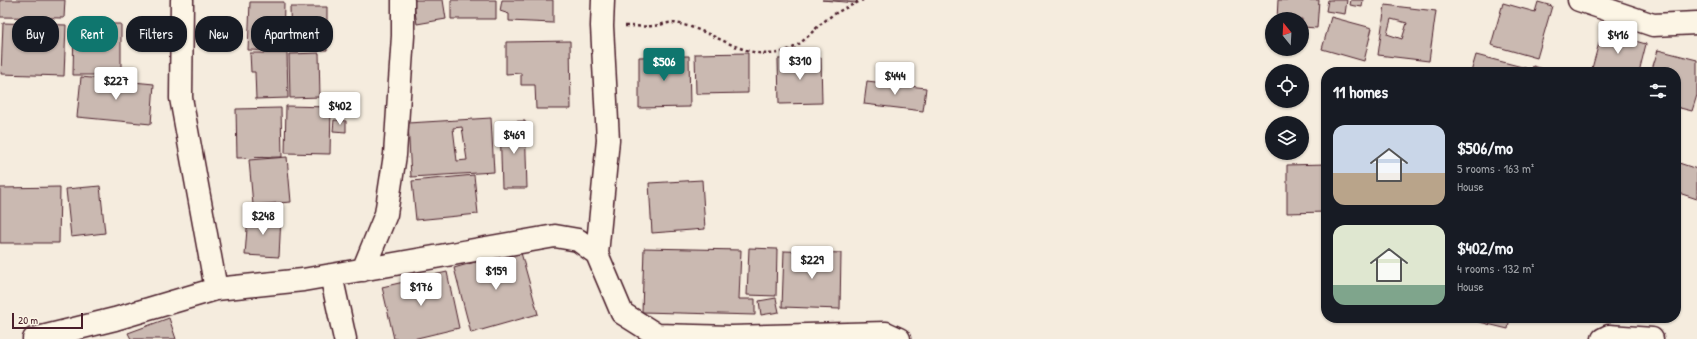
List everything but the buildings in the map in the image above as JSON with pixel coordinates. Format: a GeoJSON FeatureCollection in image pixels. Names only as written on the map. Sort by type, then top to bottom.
{"type":"FeatureCollection","features":[{"type":"Feature","properties":{"kind":"street"},"geometry":{"type":"LineString","coordinates":[[182,0],[181,98],[216,289]]}},
{"type":"Feature","properties":{"kind":"street"},"geometry":{"type":"LineString","coordinates":[[363,270],[386,214],[395,155],[403,36],[403,0]]}},
{"type":"Feature","properties":{"kind":"street"},"geometry":{"type":"LineString","coordinates":[[602,0],[608,140],[598,254],[622,313],[657,335],[732,337],[886,333],[899,339]]}},
{"type":"Feature","properties":{"kind":"street"},"geometry":{"type":"LineString","coordinates":[[1579,0],[1653,25],[1697,23]]}},
{"type":"Feature","properties":{"kind":"street"},"geometry":{"type":"LineString","coordinates":[[34,339],[115,319],[216,289],[304,280],[555,236],[578,240],[598,254]]}},
{"type":"Feature","properties":{"kind":"street"},"geometry":{"type":"LineString","coordinates":[[331,275],[345,339]]}},
{"type":"Feature","properties":{"kind":"street"},"geometry":{"type":"LineString","coordinates":[[1604,339],[1609,336],[1652,339]]}},
{"type":"Feature","properties":{"kind":"path"},"geometry":{"type":"LineString","coordinates":[[602,26],[652,26],[672,23],[698,29],[755,53],[771,54],[789,50],[805,40],[824,21],[834,14],[863,0]]}}]}
